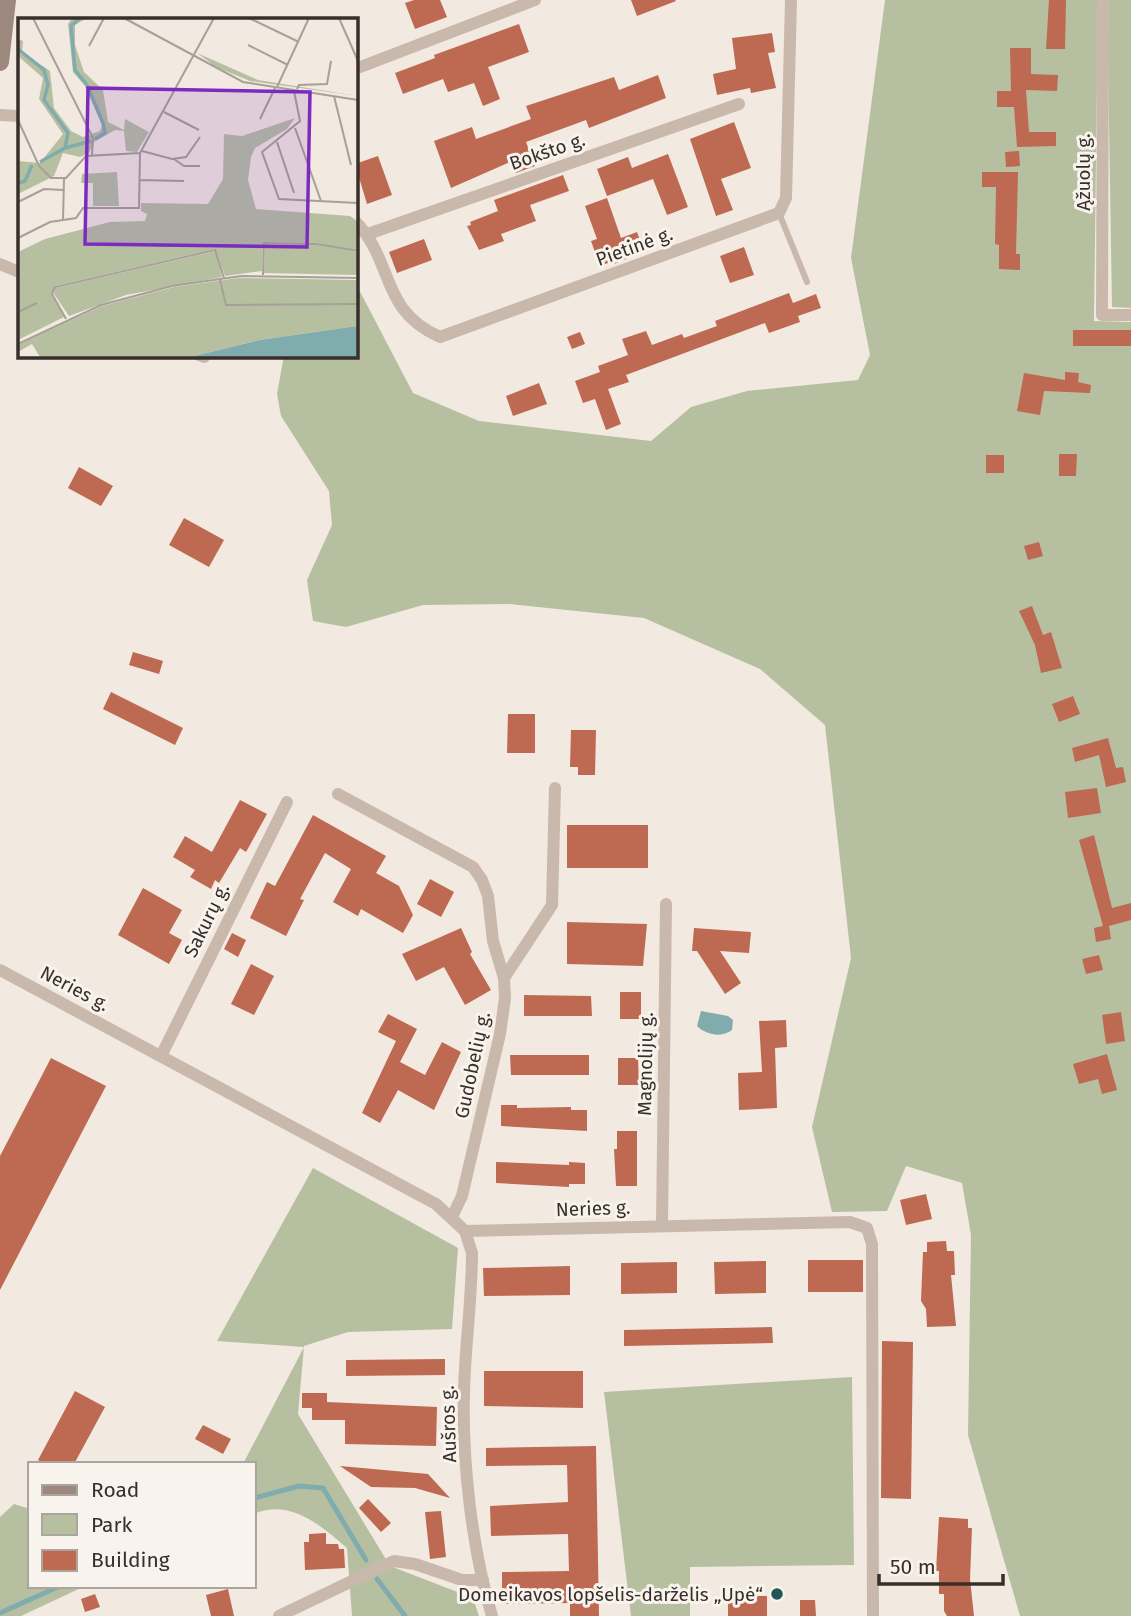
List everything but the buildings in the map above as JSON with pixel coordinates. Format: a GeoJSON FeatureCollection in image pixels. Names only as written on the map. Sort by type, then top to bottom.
{"type":"FeatureCollection","features":[{"type":"Feature","properties":{"kind":"main road"},"geometry":{"type":"LineString","coordinates":[[0,62],[7,0]]}},
{"type":"Feature","properties":{"kind":"street"},"geometry":{"type":"LineString","coordinates":[[357,68],[535,0]]}},
{"type":"Feature","properties":{"kind":"street"},"geometry":{"type":"LineString","coordinates":[[779,213],[786,198],[791,0]]}},
{"type":"Feature","properties":{"kind":"street","name":"Ąžuolų g."},"geometry":{"type":"LineString","coordinates":[[1103,0],[1102,316],[1131,315]]}},
{"type":"Feature","properties":{"kind":"street","name":"Bokšto g."},"geometry":{"type":"LineString","coordinates":[[368,234],[739,104]]}},
{"type":"Feature","properties":{"kind":"street"},"geometry":{"type":"LineString","coordinates":[[0,115],[18,116]]}},
{"type":"Feature","properties":{"kind":"street","name":"Pietinė g."},"geometry":{"type":"LineString","coordinates":[[357,223],[368,234],[400,306],[418,327],[440,337],[779,213]]}},
{"type":"Feature","properties":{"kind":"street"},"geometry":{"type":"LineString","coordinates":[[0,264],[18,272]]}},
{"type":"Feature","properties":{"kind":"street"},"geometry":{"type":"LineString","coordinates":[[504,978],[552,905],[555,788]]}},
{"type":"Feature","properties":{"kind":"street","name":"Gudobelių g."},"geometry":{"type":"LineString","coordinates":[[338,794],[472,867],[482,880],[488,896],[493,942],[504,978],[500,1034],[462,1196],[452,1217]]}},
{"type":"Feature","properties":{"kind":"street","name":"Sakurų g."},"geometry":{"type":"LineString","coordinates":[[161,1056],[287,802]]}},
{"type":"Feature","properties":{"kind":"street","name":"Magnolijų g."},"geometry":{"type":"LineString","coordinates":[[662,1225],[666,904]]}},
{"type":"Feature","properties":{"kind":"street","name":"Neries g."},"geometry":{"type":"LineString","coordinates":[[0,970],[436,1204],[465,1231],[662,1225],[859,1224],[870,1234],[873,1616]]}},
{"type":"Feature","properties":{"kind":"street","name":"Aušros g."},"geometry":{"type":"LineString","coordinates":[[465,1231],[471,1253],[472,1285],[465,1418],[469,1482],[483,1580],[492,1616]]}},
{"type":"Feature","properties":{"kind":"street"},"geometry":{"type":"LineString","coordinates":[[279,1616],[394,1560],[403,1560],[462,1580],[483,1580]]}},
{"type":"Feature","properties":{"kind":"lane"},"geometry":{"type":"LineString","coordinates":[[779,213],[807,282]]}},
{"type":"Feature","properties":{"kind":"green space"},"geometry":{"type":"Polygon","coordinates":[[[885,0],[1098,0],[1094,321],[1131,322],[1131,1616],[1020,1616],[968,1435],[971,1235],[962,1183],[906,1166],[887,1211],[832,1212],[812,1127],[851,958],[825,725],[760,669],[644,618],[509,604],[423,605],[346,627],[313,621],[307,580],[332,525],[329,491],[281,416],[277,394],[284,357],[357,357],[357,286],[413,393],[479,421],[651,441],[691,407],[747,391],[858,380],[870,355],[851,258],[885,0]]]}},
{"type":"Feature","properties":{"kind":"green space"},"geometry":{"type":"Polygon","coordinates":[[[1107,0],[1131,0],[1131,308],[1112,307],[1107,0]]]}},
{"type":"Feature","properties":{"kind":"green space"},"geometry":{"type":"Polygon","coordinates":[[[313,1168],[458,1248],[452,1329],[348,1332],[304,1347],[217,1341],[313,1168]]]}},
{"type":"Feature","properties":{"kind":"green space"},"geometry":{"type":"Polygon","coordinates":[[[304,1347],[298,1414],[390,1566],[473,1598],[479,1616],[352,1616],[347,1548],[316,1523],[292,1512],[280,1509],[256,1513],[256,1462],[244,1462],[304,1347]]]}},
{"type":"Feature","properties":{"kind":"green space"},"geometry":{"type":"Polygon","coordinates":[[[852,1377],[854,1565],[690,1567],[690,1616],[631,1616],[604,1392],[852,1377]]]}},
{"type":"Feature","properties":{"kind":"green space"},"geometry":{"type":"Polygon","coordinates":[[[14,1504],[28,1508],[28,1588],[81,1588],[21,1616],[0,1616],[0,1517],[14,1504]]]}},
{"type":"Feature","properties":{"kind":"water"},"geometry":{"type":"Polygon","coordinates":[[[701,1011],[728,1016],[733,1020],[732,1030],[719,1035],[701,1029],[697,1026],[701,1011]]]}},
{"type":"Feature","properties":{"kind":"waterway"},"geometry":{"type":"LineString","coordinates":[[256,1497],[299,1486],[323,1488],[366,1560]]}},
{"type":"Feature","properties":{"kind":"waterway"},"geometry":{"type":"LineString","coordinates":[[377,1579],[405,1616]]}},
{"type":"Feature","properties":{"kind":"waterway"},"geometry":{"type":"LineString","coordinates":[[0,1613],[56,1588]]}},
{"type":"Feature","properties":{"kind":"place","name":"Domeikavos lopšelis-darželis „Upė“"},"geometry":{"type":"Point","coordinates":[777,1594]}}]}
